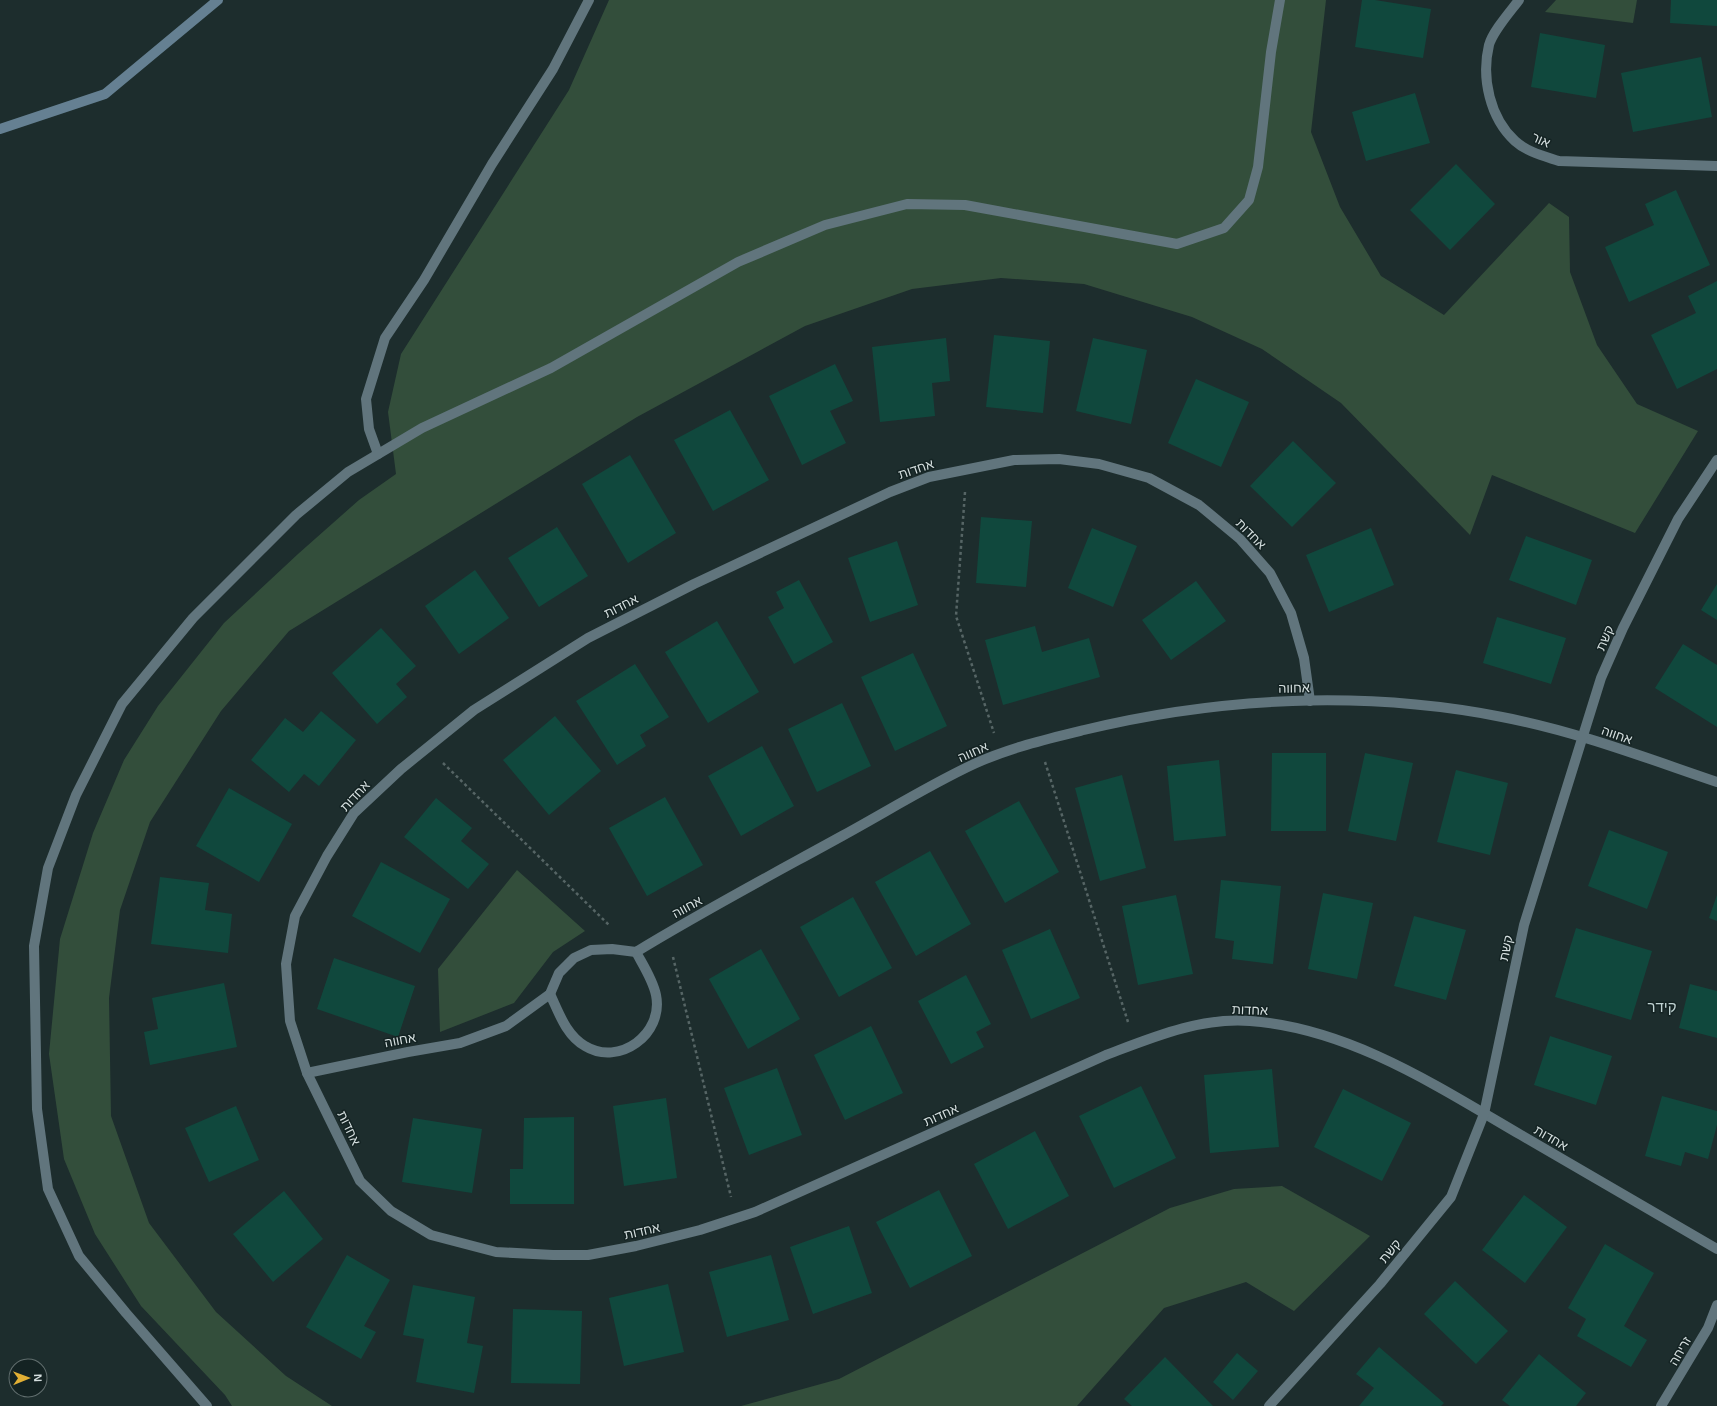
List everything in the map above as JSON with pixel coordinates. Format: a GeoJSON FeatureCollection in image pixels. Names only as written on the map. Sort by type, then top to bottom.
{"type":"FeatureCollection","features":[{"type":"Feature","properties":{"kind":"street"},"geometry":{"type":"LineString","coordinates":[[378,454],[369,429],[366,399],[385,338],[424,280],[492,164],[553,70],[589,0]]}},
{"type":"Feature","properties":{"kind":"street"},"geometry":{"type":"LineString","coordinates":[[207,1406],[126,1313],[79,1256],[48,1189],[37,1109],[34,946],[46,876],[76,795],[122,704],[193,618],[296,515],[348,472],[422,428],[550,368],[738,262],[825,225],[907,204],[964,205],[1177,244],[1224,228],[1249,200],[1258,168],[1271,52],[1280,0]]}},
{"type":"Feature","properties":{"kind":"street","name":"אור"},"geometry":{"type":"LineString","coordinates":[[1519,0],[1504,19],[1489,44],[1486,72],[1490,102],[1501,123],[1515,142],[1535,154],[1559,161],[1717,166]]}},
{"type":"Feature","properties":{"kind":"street","name":"אחדות"},"geometry":{"type":"LineString","coordinates":[[1310,701],[1304,658],[1291,613],[1270,574],[1240,539],[1199,505],[1149,478],[1099,464],[1059,459],[1014,460],[966,468],[929,477],[890,492],[694,584],[588,638],[474,710],[400,769],[354,813],[327,856],[295,916],[286,964],[290,1021],[307,1073],[360,1181],[391,1211],[431,1235],[496,1252],[588,1255],[636,1246],[700,1230],[755,1212],[1158,1034],[1203,1023],[1248,1020],[1283,1025],[1323,1034],[1373,1053],[1484,1114],[1717,1249]]}},
{"type":"Feature","properties":{"kind":"street","name":"קשת"},"geometry":{"type":"LineString","coordinates":[[1269,1406],[1380,1284],[1451,1197],[1484,1114],[1524,925],[1601,678],[1623,628],[1678,519],[1717,460]]}},
{"type":"Feature","properties":{"kind":"street","name":"אחווה"},"geometry":{"type":"LineString","coordinates":[[636,952],[667,933],[974,764],[1038,741],[1118,722],[1200,708],[1275,702],[1355,700],[1432,706],[1502,717],[1583,737],[1717,782]]}},
{"type":"Feature","properties":{"kind":"street"},"geometry":{"type":"LineString","coordinates":[[612,949],[636,952],[657,996],[656,1015],[650,1031],[638,1043],[628,1048],[607,1053],[586,1047],[573,1038],[564,1025],[550,994],[559,973],[574,958],[591,950],[612,949]]}},
{"type":"Feature","properties":{"kind":"street","name":"אחווה"},"geometry":{"type":"LineString","coordinates":[[307,1073],[460,1043],[506,1026],[550,994]]}},
{"type":"Feature","properties":{"kind":"street","name":"זריחה"},"geometry":{"type":"LineString","coordinates":[[1661,1406],[1676,1384],[1708,1328],[1717,1306]]}},
{"type":"Feature","properties":{"kind":"path"},"geometry":{"type":"LineString","coordinates":[[966,468],[956,616],[1002,754]]}},
{"type":"Feature","properties":{"kind":"path"},"geometry":{"type":"LineString","coordinates":[[1038,741],[1135,1044]]}},
{"type":"Feature","properties":{"kind":"path"},"geometry":{"type":"LineString","coordinates":[[428,747],[636,952]]}},
{"type":"Feature","properties":{"kind":"path"},"geometry":{"type":"LineString","coordinates":[[667,933],[737,1218]]}},
{"type":"Feature","properties":{"kind":"green space"},"geometry":{"type":"Polygon","coordinates":[[[609,0],[1326,0],[1311,132],[1340,207],[1381,276],[1444,315],[1549,203],[1569,217],[1570,272],[1597,345],[1637,404],[1698,431],[1635,533],[1492,475],[1470,535],[1341,403],[1262,349],[1192,317],[1084,284],[1001,278],[912,289],[805,326],[637,417],[289,631],[221,711],[150,822],[120,910],[109,998],[111,1116],[149,1223],[216,1312],[286,1376],[332,1406],[232,1406],[225,1395],[141,1306],[95,1234],[64,1159],[49,1054],[60,939],[93,833],[124,760],[158,706],[224,623],[359,500],[396,474],[388,412],[401,354],[569,90],[609,0]]]}},
{"type":"Feature","properties":{"kind":"green space"},"geometry":{"type":"Polygon","coordinates":[[[1556,0],[1637,0],[1633,23],[1545,12],[1556,0]]]}},
{"type":"Feature","properties":{"kind":"green space"},"geometry":{"type":"Polygon","coordinates":[[[517,870],[585,931],[553,952],[514,1003],[440,1032],[438,969],[517,870]]]}},
{"type":"Feature","properties":{"kind":"green space"},"geometry":{"type":"Polygon","coordinates":[[[1282,1186],[1370,1236],[1294,1311],[1246,1282],[1164,1308],[1077,1406],[741,1406],[839,1379],[1170,1208],[1234,1189],[1282,1186]]]}},
{"type":"Feature","properties":{"kind":"building"},"geometry":{"type":"Polygon","coordinates":[[[1362,0],[1375,0],[1431,9],[1423,58],[1355,47],[1362,0]]]}},
{"type":"Feature","properties":{"kind":"building"},"geometry":{"type":"Polygon","coordinates":[[[1671,0],[1717,0],[1717,26],[1670,23],[1671,0]]]}},
{"type":"Feature","properties":{"kind":"building"},"geometry":{"type":"Polygon","coordinates":[[[1540,33],[1605,45],[1596,98],[1531,87],[1540,33]]]}},
{"type":"Feature","properties":{"kind":"building"},"geometry":{"type":"Polygon","coordinates":[[[1701,57],[1712,117],[1633,132],[1621,73],[1701,57]]]}},
{"type":"Feature","properties":{"kind":"building"},"geometry":{"type":"Polygon","coordinates":[[[1415,93],[1430,143],[1366,161],[1352,112],[1415,93]]]}},
{"type":"Feature","properties":{"kind":"building"},"geometry":{"type":"Polygon","coordinates":[[[1456,164],[1495,204],[1450,250],[1410,210],[1456,164]]]}},
{"type":"Feature","properties":{"kind":"building"},"geometry":{"type":"Polygon","coordinates":[[[1676,190],[1710,265],[1629,302],[1605,247],[1654,225],[1645,204],[1676,190]]]}},
{"type":"Feature","properties":{"kind":"building"},"geometry":{"type":"Polygon","coordinates":[[[1717,281],[1717,369],[1677,389],[1651,335],[1696,313],[1688,296],[1717,281]]]}},
{"type":"Feature","properties":{"kind":"building"},"geometry":{"type":"Polygon","coordinates":[[[994,335],[1050,341],[1043,413],[986,407],[994,335]]]}},
{"type":"Feature","properties":{"kind":"building"},"geometry":{"type":"Polygon","coordinates":[[[946,338],[950,381],[932,383],[935,416],[880,422],[872,347],[946,338]]]}},
{"type":"Feature","properties":{"kind":"building"},"geometry":{"type":"Polygon","coordinates":[[[1093,338],[1147,350],[1131,424],[1076,411],[1093,338]]]}},
{"type":"Feature","properties":{"kind":"building"},"geometry":{"type":"Polygon","coordinates":[[[835,364],[853,401],[830,411],[846,443],[802,465],[769,396],[835,364]]]}},
{"type":"Feature","properties":{"kind":"building"},"geometry":{"type":"Polygon","coordinates":[[[1196,379],[1249,402],[1221,467],[1168,443],[1196,379]]]}},
{"type":"Feature","properties":{"kind":"building"},"geometry":{"type":"Polygon","coordinates":[[[730,410],[769,480],[713,511],[674,440],[730,410]]]}},
{"type":"Feature","properties":{"kind":"building"},"geometry":{"type":"Polygon","coordinates":[[[1293,441],[1336,483],[1292,527],[1250,486],[1293,441]]]}},
{"type":"Feature","properties":{"kind":"building"},"geometry":{"type":"Polygon","coordinates":[[[630,455],[676,533],[628,563],[582,484],[630,455]]]}},
{"type":"Feature","properties":{"kind":"building"},"geometry":{"type":"Polygon","coordinates":[[[981,517],[1032,521],[1026,587],[976,583],[981,517]]]}},
{"type":"Feature","properties":{"kind":"building"},"geometry":{"type":"Polygon","coordinates":[[[557,527],[588,576],[539,607],[508,558],[557,527]]]}},
{"type":"Feature","properties":{"kind":"building"},"geometry":{"type":"Polygon","coordinates":[[[1092,528],[1137,546],[1113,607],[1068,588],[1092,528]]]}},
{"type":"Feature","properties":{"kind":"building"},"geometry":{"type":"Polygon","coordinates":[[[1371,528],[1394,585],[1329,612],[1306,555],[1371,528]]]}},
{"type":"Feature","properties":{"kind":"building"},"geometry":{"type":"Polygon","coordinates":[[[1526,536],[1592,560],[1576,605],[1509,580],[1526,536]]]}},
{"type":"Feature","properties":{"kind":"building"},"geometry":{"type":"Polygon","coordinates":[[[897,541],[918,605],[870,622],[848,558],[897,541]]]}},
{"type":"Feature","properties":{"kind":"building"},"geometry":{"type":"Polygon","coordinates":[[[475,570],[509,618],[459,654],[425,606],[475,570]]]}},
{"type":"Feature","properties":{"kind":"building"},"geometry":{"type":"Polygon","coordinates":[[[799,580],[833,642],[794,664],[768,617],[784,608],[776,592],[799,580]]]}},
{"type":"Feature","properties":{"kind":"building"},"geometry":{"type":"Polygon","coordinates":[[[1196,581],[1226,621],[1171,660],[1142,620],[1196,581]]]}},
{"type":"Feature","properties":{"kind":"building"},"geometry":{"type":"Polygon","coordinates":[[[1717,584],[1717,620],[1701,610],[1717,584]]]}},
{"type":"Feature","properties":{"kind":"building"},"geometry":{"type":"Polygon","coordinates":[[[1497,617],[1566,638],[1551,684],[1483,663],[1497,617]]]}},
{"type":"Feature","properties":{"kind":"building"},"geometry":{"type":"Polygon","coordinates":[[[717,621],[759,692],[708,723],[665,652],[717,621]]]}},
{"type":"Feature","properties":{"kind":"building"},"geometry":{"type":"Polygon","coordinates":[[[1035,626],[1042,652],[1089,638],[1100,677],[1003,705],[985,640],[1035,626]]]}},
{"type":"Feature","properties":{"kind":"building"},"geometry":{"type":"Polygon","coordinates":[[[381,628],[416,666],[396,684],[407,697],[377,724],[332,673],[381,628]]]}},
{"type":"Feature","properties":{"kind":"building"},"geometry":{"type":"Polygon","coordinates":[[[1683,644],[1717,665],[1717,727],[1655,688],[1683,644]]]}},
{"type":"Feature","properties":{"kind":"building"},"geometry":{"type":"Polygon","coordinates":[[[913,653],[947,726],[895,751],[861,677],[913,653]]]}},
{"type":"Feature","properties":{"kind":"building"},"geometry":{"type":"Polygon","coordinates":[[[635,664],[669,717],[640,735],[646,746],[617,765],[576,701],[635,664]]]}},
{"type":"Feature","properties":{"kind":"building"},"geometry":{"type":"Polygon","coordinates":[[[842,703],[871,766],[817,792],[788,729],[842,703]]]}},
{"type":"Feature","properties":{"kind":"building"},"geometry":{"type":"Polygon","coordinates":[[[321,711],[356,740],[319,786],[304,774],[289,792],[251,760],[285,718],[303,732],[321,711]]]}},
{"type":"Feature","properties":{"kind":"building"},"geometry":{"type":"Polygon","coordinates":[[[555,716],[601,771],[549,815],[503,760],[555,716]]]}},
{"type":"Feature","properties":{"kind":"building"},"geometry":{"type":"Polygon","coordinates":[[[762,746],[794,806],[741,836],[708,776],[762,746]]]}},
{"type":"Feature","properties":{"kind":"building"},"geometry":{"type":"Polygon","coordinates":[[[1272,753],[1326,753],[1326,831],[1271,831],[1272,753]]]}},
{"type":"Feature","properties":{"kind":"building"},"geometry":{"type":"Polygon","coordinates":[[[1365,753],[1413,763],[1396,841],[1348,831],[1365,753]]]}},
{"type":"Feature","properties":{"kind":"building"},"geometry":{"type":"Polygon","coordinates":[[[1219,760],[1226,836],[1174,841],[1167,766],[1219,760]]]}},
{"type":"Feature","properties":{"kind":"building"},"geometry":{"type":"Polygon","coordinates":[[[1456,770],[1508,783],[1490,855],[1437,842],[1456,770]]]}},
{"type":"Feature","properties":{"kind":"building"},"geometry":{"type":"Polygon","coordinates":[[[1122,775],[1146,868],[1100,881],[1075,788],[1122,775]]]}},
{"type":"Feature","properties":{"kind":"building"},"geometry":{"type":"Polygon","coordinates":[[[229,788],[292,824],[259,882],[196,846],[229,788]]]}},
{"type":"Feature","properties":{"kind":"building"},"geometry":{"type":"Polygon","coordinates":[[[665,797],[703,865],[647,896],[609,828],[665,797]]]}},
{"type":"Feature","properties":{"kind":"building"},"geometry":{"type":"Polygon","coordinates":[[[436,798],[472,828],[461,841],[489,864],[468,889],[404,837],[436,798]]]}},
{"type":"Feature","properties":{"kind":"building"},"geometry":{"type":"Polygon","coordinates":[[[1019,801],[1059,872],[1005,903],[965,831],[1019,801]]]}},
{"type":"Feature","properties":{"kind":"building"},"geometry":{"type":"Polygon","coordinates":[[[1609,830],[1668,852],[1647,909],[1588,886],[1609,830]]]}},
{"type":"Feature","properties":{"kind":"building"},"geometry":{"type":"Polygon","coordinates":[[[930,851],[971,924],[916,956],[875,882],[930,851]]]}},
{"type":"Feature","properties":{"kind":"building"},"geometry":{"type":"Polygon","coordinates":[[[381,862],[450,899],[420,953],[352,916],[381,862]]]}},
{"type":"Feature","properties":{"kind":"building"},"geometry":{"type":"Polygon","coordinates":[[[160,877],[209,883],[205,910],[232,914],[228,953],[151,944],[160,877]]]}},
{"type":"Feature","properties":{"kind":"building"},"geometry":{"type":"Polygon","coordinates":[[[1221,880],[1281,886],[1273,964],[1232,959],[1234,941],[1215,938],[1221,880]]]}},
{"type":"Feature","properties":{"kind":"building"},"geometry":{"type":"Polygon","coordinates":[[[1323,893],[1373,903],[1357,979],[1308,969],[1323,893]]]}},
{"type":"Feature","properties":{"kind":"building"},"geometry":{"type":"Polygon","coordinates":[[[1176,895],[1193,974],[1138,985],[1122,906],[1176,895]]]}},
{"type":"Feature","properties":{"kind":"building"},"geometry":{"type":"Polygon","coordinates":[[[1717,895],[1717,921],[1709,918],[1717,895]]]}},
{"type":"Feature","properties":{"kind":"building"},"geometry":{"type":"Polygon","coordinates":[[[853,897],[892,968],[839,997],[800,927],[853,897]]]}},
{"type":"Feature","properties":{"kind":"building"},"geometry":{"type":"Polygon","coordinates":[[[1414,916],[1466,930],[1446,1000],[1394,986],[1414,916]]]}},
{"type":"Feature","properties":{"kind":"building"},"geometry":{"type":"Polygon","coordinates":[[[1576,928],[1652,951],[1631,1020],[1555,997],[1576,928]]]}},
{"type":"Feature","properties":{"kind":"building"},"geometry":{"type":"Polygon","coordinates":[[[1050,929],[1080,998],[1031,1019],[1002,950],[1050,929]]]}},
{"type":"Feature","properties":{"kind":"building"},"geometry":{"type":"Polygon","coordinates":[[[761,949],[800,1019],[748,1049],[709,979],[761,949]]]}},
{"type":"Feature","properties":{"kind":"building"},"geometry":{"type":"Polygon","coordinates":[[[334,958],[415,986],[398,1037],[317,1009],[334,958]]]}},
{"type":"Feature","properties":{"kind":"building"},"geometry":{"type":"Polygon","coordinates":[[[966,975],[991,1024],[976,1032],[984,1047],[951,1064],[918,1001],[966,975]]]}},
{"type":"Feature","properties":{"kind":"building"},"geometry":{"type":"Polygon","coordinates":[[[224,983],[237,1047],[150,1065],[144,1032],[158,1029],[152,998],[224,983]]]}},
{"type":"Feature","properties":{"kind":"building"},"geometry":{"type":"Polygon","coordinates":[[[1690,984],[1717,991],[1717,1038],[1679,1028],[1690,984]]]}},
{"type":"Feature","properties":{"kind":"building"},"geometry":{"type":"Polygon","coordinates":[[[871,1026],[903,1093],[845,1120],[814,1055],[871,1026]]]}},
{"type":"Feature","properties":{"kind":"building"},"geometry":{"type":"Polygon","coordinates":[[[1550,1036],[1612,1056],[1596,1105],[1534,1085],[1550,1036]]]}},
{"type":"Feature","properties":{"kind":"building"},"geometry":{"type":"Polygon","coordinates":[[[777,1068],[802,1135],[749,1155],[724,1088],[777,1068]]]}},
{"type":"Feature","properties":{"kind":"building"},"geometry":{"type":"Polygon","coordinates":[[[1272,1069],[1279,1147],[1210,1153],[1204,1075],[1272,1069]]]}},
{"type":"Feature","properties":{"kind":"building"},"geometry":{"type":"Polygon","coordinates":[[[1141,1086],[1176,1158],[1114,1188],[1079,1116],[1141,1086]]]}},
{"type":"Feature","properties":{"kind":"building"},"geometry":{"type":"Polygon","coordinates":[[[1343,1089],[1411,1123],[1382,1181],[1314,1147],[1343,1089]]]}},
{"type":"Feature","properties":{"kind":"building"},"geometry":{"type":"Polygon","coordinates":[[[1662,1096],[1717,1111],[1717,1125],[1708,1159],[1685,1152],[1681,1166],[1645,1156],[1662,1096]]]}},
{"type":"Feature","properties":{"kind":"building"},"geometry":{"type":"Polygon","coordinates":[[[666,1098],[677,1178],[624,1186],[613,1106],[666,1098]]]}},
{"type":"Feature","properties":{"kind":"building"},"geometry":{"type":"Polygon","coordinates":[[[236,1106],[259,1160],[209,1182],[185,1128],[236,1106]]]}},
{"type":"Feature","properties":{"kind":"building"},"geometry":{"type":"Polygon","coordinates":[[[574,1117],[574,1204],[510,1204],[510,1169],[523,1169],[524,1118],[574,1117]]]}},
{"type":"Feature","properties":{"kind":"building"},"geometry":{"type":"Polygon","coordinates":[[[413,1118],[482,1129],[472,1193],[402,1182],[413,1118]]]}},
{"type":"Feature","properties":{"kind":"building"},"geometry":{"type":"Polygon","coordinates":[[[1035,1131],[1069,1196],[1008,1229],[974,1164],[1035,1131]]]}},
{"type":"Feature","properties":{"kind":"building"},"geometry":{"type":"Polygon","coordinates":[[[939,1190],[972,1256],[910,1288],[876,1222],[939,1190]]]}},
{"type":"Feature","properties":{"kind":"building"},"geometry":{"type":"Polygon","coordinates":[[[284,1191],[323,1239],[273,1282],[233,1234],[284,1191]]]}},
{"type":"Feature","properties":{"kind":"building"},"geometry":{"type":"Polygon","coordinates":[[[1524,1195],[1567,1227],[1525,1283],[1482,1250],[1524,1195]]]}},
{"type":"Feature","properties":{"kind":"building"},"geometry":{"type":"Polygon","coordinates":[[[849,1226],[872,1293],[813,1314],[790,1247],[849,1226]]]}},
{"type":"Feature","properties":{"kind":"building"},"geometry":{"type":"Polygon","coordinates":[[[1605,1244],[1654,1273],[1624,1326],[1647,1340],[1631,1367],[1577,1336],[1586,1319],[1568,1308],[1605,1244]]]}},
{"type":"Feature","properties":{"kind":"building"},"geometry":{"type":"Polygon","coordinates":[[[347,1255],[390,1280],[364,1326],[376,1332],[361,1359],[306,1327],[347,1255]]]}},
{"type":"Feature","properties":{"kind":"building"},"geometry":{"type":"Polygon","coordinates":[[[771,1255],[789,1320],[727,1337],[709,1272],[771,1255]]]}},
{"type":"Feature","properties":{"kind":"building"},"geometry":{"type":"Polygon","coordinates":[[[1455,1281],[1508,1331],[1476,1364],[1424,1314],[1455,1281]]]}},
{"type":"Feature","properties":{"kind":"building"},"geometry":{"type":"Polygon","coordinates":[[[668,1284],[684,1352],[624,1366],[609,1298],[668,1284]]]}},
{"type":"Feature","properties":{"kind":"building"},"geometry":{"type":"Polygon","coordinates":[[[413,1285],[475,1297],[467,1343],[483,1346],[474,1393],[416,1382],[424,1339],[403,1335],[413,1285]]]}},
{"type":"Feature","properties":{"kind":"building"},"geometry":{"type":"Polygon","coordinates":[[[513,1309],[582,1311],[580,1384],[511,1383],[513,1309]]]}},
{"type":"Feature","properties":{"kind":"building"},"geometry":{"type":"Polygon","coordinates":[[[1379,1347],[1444,1403],[1441,1406],[1359,1406],[1374,1388],[1356,1374],[1379,1347]]]}},
{"type":"Feature","properties":{"kind":"building"},"geometry":{"type":"Polygon","coordinates":[[[1237,1353],[1258,1371],[1233,1400],[1213,1382],[1237,1353]]]}},
{"type":"Feature","properties":{"kind":"building"},"geometry":{"type":"Polygon","coordinates":[[[1539,1354],[1586,1393],[1576,1406],[1510,1406],[1502,1400],[1539,1354]]]}},
{"type":"Feature","properties":{"kind":"building"},"geometry":{"type":"Polygon","coordinates":[[[1165,1357],[1213,1406],[1132,1406],[1124,1399],[1165,1357]]]}},
{"type":"Feature","properties":{"kind":"waterway"},"geometry":{"type":"LineString","coordinates":[[0,129],[105,94],[218,0]]}},
{"type":"Feature","properties":{"kind":"district","name":"קידר"},"geometry":{"type":"Point","coordinates":[1662,1006]}}]}
